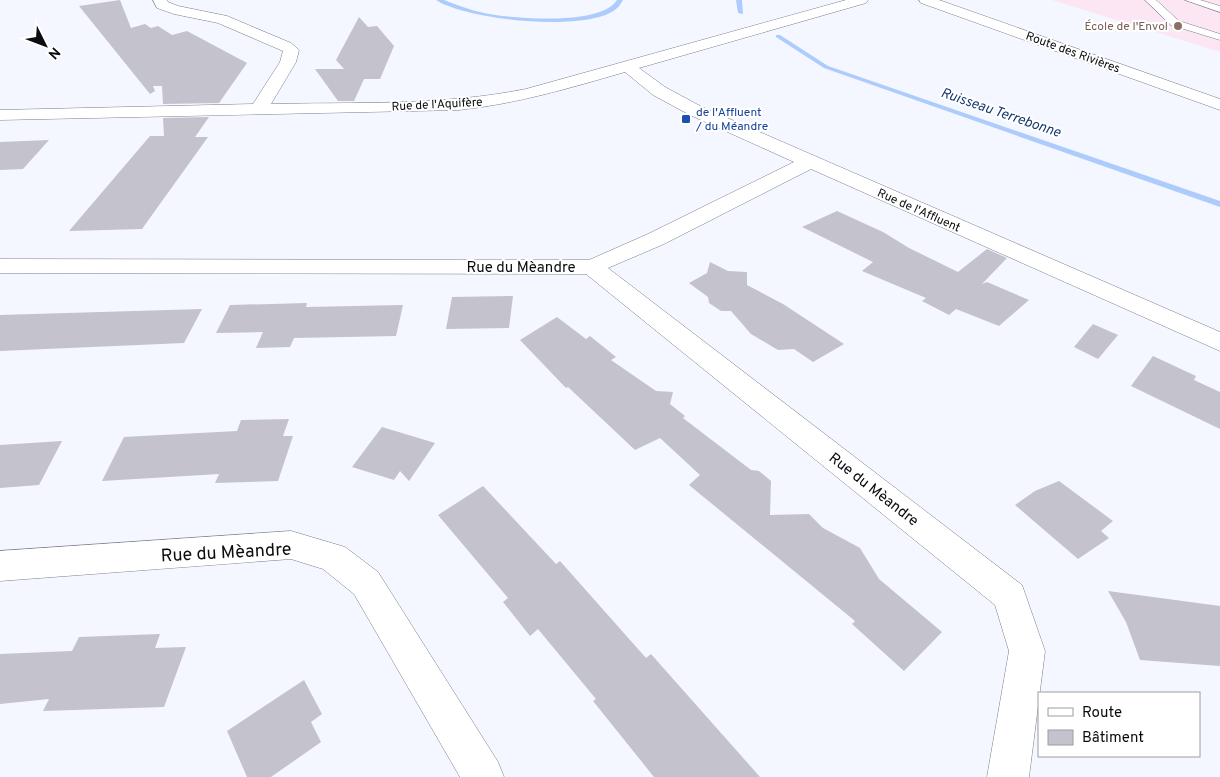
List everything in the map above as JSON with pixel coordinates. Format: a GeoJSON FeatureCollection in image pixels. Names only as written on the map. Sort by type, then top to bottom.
{"type":"FeatureCollection","features":[{"type":"Feature","properties":{"kind":"street"},"geometry":{"type":"LineString","coordinates":[[160,0],[162,5],[174,10],[222,19],[286,46],[291,50],[288,62],[258,110]]}},
{"type":"Feature","properties":{"kind":"street"},"geometry":{"type":"LineString","coordinates":[[210,0],[222,19]]}},
{"type":"Feature","properties":{"kind":"street","name":"Rue de l'Aquifère"},"geometry":{"type":"LineString","coordinates":[[0,115],[459,105],[494,101],[528,94],[861,0]]}},
{"type":"Feature","properties":{"kind":"street","name":"Route des Rivières"},"geometry":{"type":"LineString","coordinates":[[926,0],[1220,105]]}},
{"type":"Feature","properties":{"kind":"street","name":"Rue de l'Affluent"},"geometry":{"type":"LineString","coordinates":[[626,66],[659,91],[696,111],[1220,342]]}},
{"type":"Feature","properties":{"kind":"street","name":"Rue du Mèandre"},"geometry":{"type":"LineString","coordinates":[[0,266],[592,267],[656,239],[809,162]]}},
{"type":"Feature","properties":{"kind":"street","name":"Rue du Mèandre"},"geometry":{"type":"LineString","coordinates":[[592,267],[1010,596],[1027,651],[1008,777]]}},
{"type":"Feature","properties":{"kind":"street","name":"Rue du Mèandre"},"geometry":{"type":"LineString","coordinates":[[0,566],[291,545],[333,557],[366,583],[483,777]]}},
{"type":"Feature","properties":{"kind":"lane"},"geometry":{"type":"LineString","coordinates":[[1150,0],[1175,23],[1220,38]]}},
{"type":"Feature","properties":{"kind":"lane"},"geometry":{"type":"LineString","coordinates":[[1190,0],[1220,8]]}},
{"type":"Feature","properties":{"kind":"shaded area","name":"École de l'Envol"},"geometry":{"type":"Polygon","coordinates":[[[1052,0],[1220,0],[1220,52],[1052,0]]]}},
{"type":"Feature","properties":{"kind":"building"},"geometry":{"type":"Polygon","coordinates":[[[120,0],[131,28],[145,24],[151,28],[158,26],[172,35],[187,31],[247,63],[219,103],[163,104],[162,86],[153,86],[155,91],[150,94],[79,6],[120,0]]]}},
{"type":"Feature","properties":{"kind":"building"},"geometry":{"type":"Polygon","coordinates":[[[359,17],[368,27],[377,26],[394,46],[380,79],[364,79],[354,101],[338,101],[315,69],[344,69],[336,60],[359,17]]]}},
{"type":"Feature","properties":{"kind":"building"},"geometry":{"type":"Polygon","coordinates":[[[209,117],[195,137],[208,137],[142,229],[69,231],[150,136],[164,136],[163,118],[209,117]]]}},
{"type":"Feature","properties":{"kind":"building"},"geometry":{"type":"Polygon","coordinates":[[[49,140],[23,169],[0,170],[0,142],[49,140]]]}},
{"type":"Feature","properties":{"kind":"building"},"geometry":{"type":"Polygon","coordinates":[[[837,211],[883,232],[909,248],[958,272],[987,249],[1007,258],[982,284],[987,282],[1029,300],[999,326],[956,309],[949,315],[922,301],[926,298],[862,271],[873,262],[802,227],[837,211]]]}},
{"type":"Feature","properties":{"kind":"building"},"geometry":{"type":"Polygon","coordinates":[[[710,262],[728,271],[747,272],[747,285],[783,304],[844,344],[813,362],[794,349],[778,350],[751,334],[731,311],[721,311],[709,303],[708,297],[689,283],[707,273],[710,262]]]}},
{"type":"Feature","properties":{"kind":"building"},"geometry":{"type":"Polygon","coordinates":[[[513,296],[509,328],[446,329],[452,297],[513,296]]]}},
{"type":"Feature","properties":{"kind":"building"},"geometry":{"type":"Polygon","coordinates":[[[307,303],[306,307],[403,305],[396,336],[294,338],[290,347],[256,348],[263,332],[216,333],[230,305],[307,303]]]}},
{"type":"Feature","properties":{"kind":"building"},"geometry":{"type":"Polygon","coordinates":[[[202,309],[184,343],[0,351],[0,315],[202,309]]]}},
{"type":"Feature","properties":{"kind":"building"},"geometry":{"type":"Polygon","coordinates":[[[557,317],[586,339],[590,336],[616,357],[611,360],[656,391],[673,392],[670,404],[685,416],[683,418],[751,470],[759,471],[771,481],[770,515],[809,514],[823,528],[860,548],[879,579],[942,632],[904,671],[852,624],[855,621],[689,485],[700,475],[660,438],[635,450],[568,387],[566,388],[520,340],[557,317]]]}},
{"type":"Feature","properties":{"kind":"building"},"geometry":{"type":"Polygon","coordinates":[[[1093,324],[1118,335],[1098,359],[1074,347],[1093,324]]]}},
{"type":"Feature","properties":{"kind":"building"},"geometry":{"type":"Polygon","coordinates":[[[1153,356],[1196,376],[1194,380],[1220,392],[1220,429],[1131,386],[1153,356]]]}},
{"type":"Feature","properties":{"kind":"building"},"geometry":{"type":"Polygon","coordinates":[[[289,419],[283,436],[293,436],[278,481],[215,483],[219,474],[102,481],[124,437],[237,431],[241,420],[289,419]]]}},
{"type":"Feature","properties":{"kind":"building"},"geometry":{"type":"Polygon","coordinates":[[[382,427],[435,443],[409,481],[400,471],[394,480],[352,467],[382,427]]]}},
{"type":"Feature","properties":{"kind":"building"},"geometry":{"type":"Polygon","coordinates":[[[62,441],[39,485],[0,488],[0,445],[62,441]]]}},
{"type":"Feature","properties":{"kind":"building"},"geometry":{"type":"Polygon","coordinates":[[[1059,481],[1113,521],[1101,531],[1109,538],[1078,559],[1015,505],[1035,491],[1059,481]]]}},
{"type":"Feature","properties":{"kind":"building"},"geometry":{"type":"Polygon","coordinates":[[[483,486],[556,564],[560,561],[646,658],[651,654],[760,777],[654,777],[593,701],[596,699],[538,629],[530,636],[503,602],[508,598],[438,515],[483,486]]]}},
{"type":"Feature","properties":{"kind":"building"},"geometry":{"type":"Polygon","coordinates":[[[1108,591],[1220,606],[1220,666],[1140,660],[1126,622],[1108,591]]]}},
{"type":"Feature","properties":{"kind":"building"},"geometry":{"type":"Polygon","coordinates":[[[160,634],[155,648],[186,647],[164,707],[43,711],[49,699],[0,704],[0,654],[72,651],[79,637],[160,634]]]}},
{"type":"Feature","properties":{"kind":"building"},"geometry":{"type":"Polygon","coordinates":[[[304,680],[322,714],[311,722],[321,742],[271,777],[247,777],[227,731],[304,680]]]}},
{"type":"Feature","properties":{"kind":"waterway","name":"Ruisseau Terrebonne"},"geometry":{"type":"LineString","coordinates":[[439,0],[465,10],[491,16],[554,20],[603,14],[614,8],[620,0]]}},
{"type":"Feature","properties":{"kind":"waterway","name":"Ruisseau Terrebonne"},"geometry":{"type":"LineString","coordinates":[[739,0],[741,13]]}},
{"type":"Feature","properties":{"kind":"waterway","name":"Ruisseau Terrebonne"},"geometry":{"type":"LineString","coordinates":[[778,36],[826,67],[1220,204]]}},
{"type":"Feature","properties":{"kind":"place","name":"École de l'Envol"},"geometry":{"type":"Point","coordinates":[1178,26]}},
{"type":"Feature","properties":{"kind":"place","name":"de l'Affluent / du Méandre"},"geometry":{"type":"Point","coordinates":[686,119]}}]}
